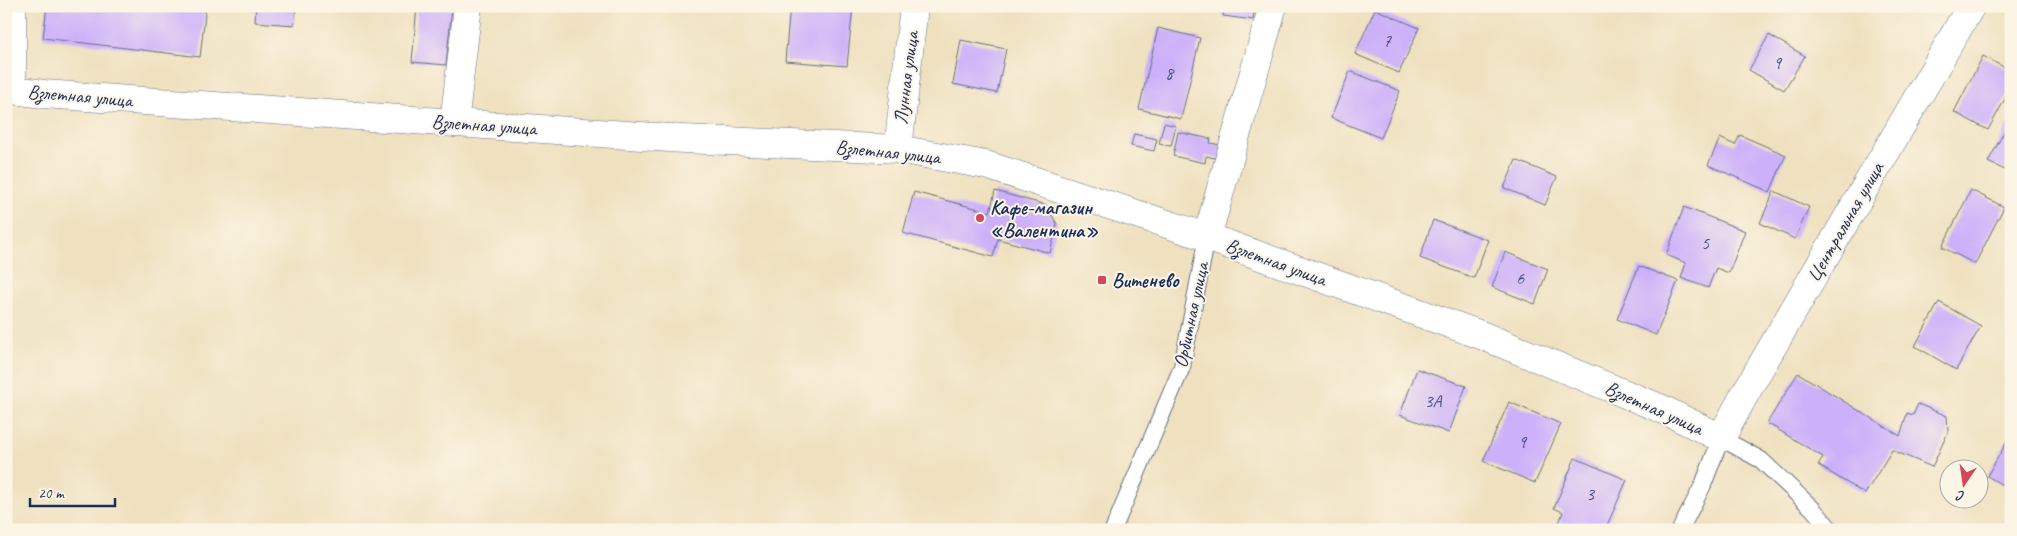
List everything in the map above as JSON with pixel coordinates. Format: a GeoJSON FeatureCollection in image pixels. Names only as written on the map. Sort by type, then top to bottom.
{"type":"FeatureCollection","features":[{"type":"Feature","properties":{"kind":"street"},"geometry":{"type":"LineString","coordinates":[[9,89],[12,6]]}},
{"type":"Feature","properties":{"kind":"street"},"geometry":{"type":"LineString","coordinates":[[454,123],[468,6]]}},
{"type":"Feature","properties":{"kind":"street","name":"Лунная улица"},"geometry":{"type":"LineString","coordinates":[[898,150],[914,6]]}},
{"type":"Feature","properties":{"kind":"street","name":"Орбитная улица"},"geometry":{"type":"LineString","coordinates":[[1207,238],[1273,6]]}},
{"type":"Feature","properties":{"kind":"street","name":"Центральная улица"},"geometry":{"type":"LineString","coordinates":[[1721,438],[1971,6]]}},
{"type":"Feature","properties":{"kind":"street","name":"Взлетная улица"},"geometry":{"type":"LineString","coordinates":[[9,89],[44,94],[684,139],[898,150],[986,165],[1207,238],[1481,335],[1662,409],[1721,438]]}},
{"type":"Feature","properties":{"kind":"lane","name":"Орбитная улица"},"geometry":{"type":"LineString","coordinates":[[1112,530],[1182,367],[1207,238]]}},
{"type":"Feature","properties":{"kind":"lane"},"geometry":{"type":"LineString","coordinates":[[1680,530],[1703,485],[1721,438],[1761,460],[1813,509],[1831,530]]}},
{"type":"Feature","properties":{"kind":"building"},"geometry":{"type":"Polygon","coordinates":[[[47,6],[136,6],[154,8],[154,6],[206,6],[200,57],[43,38],[47,6]]]}},
{"type":"Feature","properties":{"kind":"building"},"geometry":{"type":"Polygon","coordinates":[[[256,6],[296,6],[294,25],[255,22],[256,6]]]}},
{"type":"Feature","properties":{"kind":"building"},"geometry":{"type":"Polygon","coordinates":[[[376,6],[407,6],[407,11],[376,6]]]}},
{"type":"Feature","properties":{"kind":"building"},"geometry":{"type":"Polygon","coordinates":[[[417,6],[452,6],[446,65],[412,62],[417,6]]]}},
{"type":"Feature","properties":{"kind":"building"},"geometry":{"type":"Polygon","coordinates":[[[790,6],[853,6],[847,66],[785,61],[790,6]]]}},
{"type":"Feature","properties":{"kind":"building"},"geometry":{"type":"Polygon","coordinates":[[[1224,6],[1255,6],[1253,20],[1223,16],[1224,6]]]}},
{"type":"Feature","properties":{"kind":"building"},"geometry":{"type":"Polygon","coordinates":[[[1375,9],[1419,28],[1399,73],[1355,54],[1375,9]]]}},
{"type":"Feature","properties":{"kind":"building"},"geometry":{"type":"Polygon","coordinates":[[[1158,28],[1200,38],[1181,119],[1139,109],[1158,28]]]}},
{"type":"Feature","properties":{"kind":"building"},"geometry":{"type":"Polygon","coordinates":[[[1769,35],[1805,56],[1784,90],[1749,70],[1769,35]]]}},
{"type":"Feature","properties":{"kind":"building"},"geometry":{"type":"Polygon","coordinates":[[[961,40],[1006,49],[997,93],[953,84],[961,40]]]}},
{"type":"Feature","properties":{"kind":"building"},"geometry":{"type":"Polygon","coordinates":[[[1983,56],[2011,71],[2011,88],[1988,130],[1954,112],[1983,56]]]}},
{"type":"Feature","properties":{"kind":"building"},"geometry":{"type":"Polygon","coordinates":[[[1350,71],[1400,91],[1381,138],[1331,118],[1350,71]]]}},
{"type":"Feature","properties":{"kind":"building"},"geometry":{"type":"Polygon","coordinates":[[[2011,119],[2011,173],[1988,162],[2011,119]]]}},
{"type":"Feature","properties":{"kind":"building"},"geometry":{"type":"Polygon","coordinates":[[[1164,123],[1176,126],[1171,146],[1159,144],[1164,123]]]}},
{"type":"Feature","properties":{"kind":"building"},"geometry":{"type":"Polygon","coordinates":[[[1178,132],[1211,139],[1210,143],[1226,146],[1223,160],[1206,156],[1205,163],[1173,156],[1178,132]]]}},
{"type":"Feature","properties":{"kind":"building"},"geometry":{"type":"Polygon","coordinates":[[[1134,134],[1157,139],[1154,151],[1131,146],[1134,134]]]}},
{"type":"Feature","properties":{"kind":"building"},"geometry":{"type":"Polygon","coordinates":[[[1740,135],[1786,155],[1770,192],[1708,165],[1720,138],[1735,145],[1740,135]]]}},
{"type":"Feature","properties":{"kind":"building"},"geometry":{"type":"Polygon","coordinates":[[[1516,160],[1557,177],[1545,205],[1504,188],[1516,160]]]}},
{"type":"Feature","properties":{"kind":"building"},"geometry":{"type":"Polygon","coordinates":[[[1971,190],[2004,207],[1975,264],[1942,247],[1971,190]]]}},
{"type":"Feature","properties":{"kind":"building","name":"Кафе-магазин «Валентина»"},"geometry":{"type":"Polygon","coordinates":[[[995,191],[1046,205],[1057,224],[1050,253],[998,239],[993,257],[903,233],[914,192],[990,212],[995,191]]]}},
{"type":"Feature","properties":{"kind":"building"},"geometry":{"type":"Polygon","coordinates":[[[1774,191],[1809,207],[1795,239],[1760,223],[1774,191]]]}},
{"type":"Feature","properties":{"kind":"building"},"geometry":{"type":"Polygon","coordinates":[[[1684,207],[1745,231],[1729,273],[1716,268],[1708,288],[1681,278],[1686,263],[1666,255],[1684,207]]]}},
{"type":"Feature","properties":{"kind":"building"},"geometry":{"type":"Polygon","coordinates":[[[1433,220],[1488,240],[1474,278],[1420,258],[1433,220]]]}},
{"type":"Feature","properties":{"kind":"building"},"geometry":{"type":"Polygon","coordinates":[[[1505,252],[1548,269],[1535,304],[1492,287],[1505,252]]]}},
{"type":"Feature","properties":{"kind":"building"},"geometry":{"type":"Polygon","coordinates":[[[1639,266],[1678,281],[1656,335],[1617,319],[1639,266]]]}},
{"type":"Feature","properties":{"kind":"building"},"geometry":{"type":"Polygon","coordinates":[[[1939,302],[1981,326],[1956,370],[1915,346],[1939,302]]]}},
{"type":"Feature","properties":{"kind":"building"},"geometry":{"type":"Polygon","coordinates":[[[1417,369],[1466,386],[1449,433],[1400,415],[1417,369]]]}},
{"type":"Feature","properties":{"kind":"building"},"geometry":{"type":"Polygon","coordinates":[[[1798,373],[1900,436],[1907,413],[1913,415],[1918,404],[1947,416],[1948,432],[1932,467],[1892,450],[1865,494],[1818,465],[1823,457],[1767,423],[1798,373]]]}},
{"type":"Feature","properties":{"kind":"building"},"geometry":{"type":"Polygon","coordinates":[[[1509,402],[1561,424],[1535,483],[1483,461],[1509,402]]]}},
{"type":"Feature","properties":{"kind":"building"},"geometry":{"type":"Polygon","coordinates":[[[2009,438],[2011,439],[2011,490],[1990,478],[1990,471],[2009,438]]]}},
{"type":"Feature","properties":{"kind":"building"},"geometry":{"type":"Polygon","coordinates":[[[1575,458],[1627,480],[1605,530],[1598,530],[1590,526],[1588,530],[1576,530],[1559,523],[1563,512],[1554,508],[1575,458]]]}},
{"type":"Feature","properties":{"kind":"place","name":"Кафе-магазин «Валентина»"},"geometry":{"type":"Point","coordinates":[980,218]}},
{"type":"Feature","properties":{"kind":"place","name":"Витенево"},"geometry":{"type":"Point","coordinates":[1102,280]}}]}
